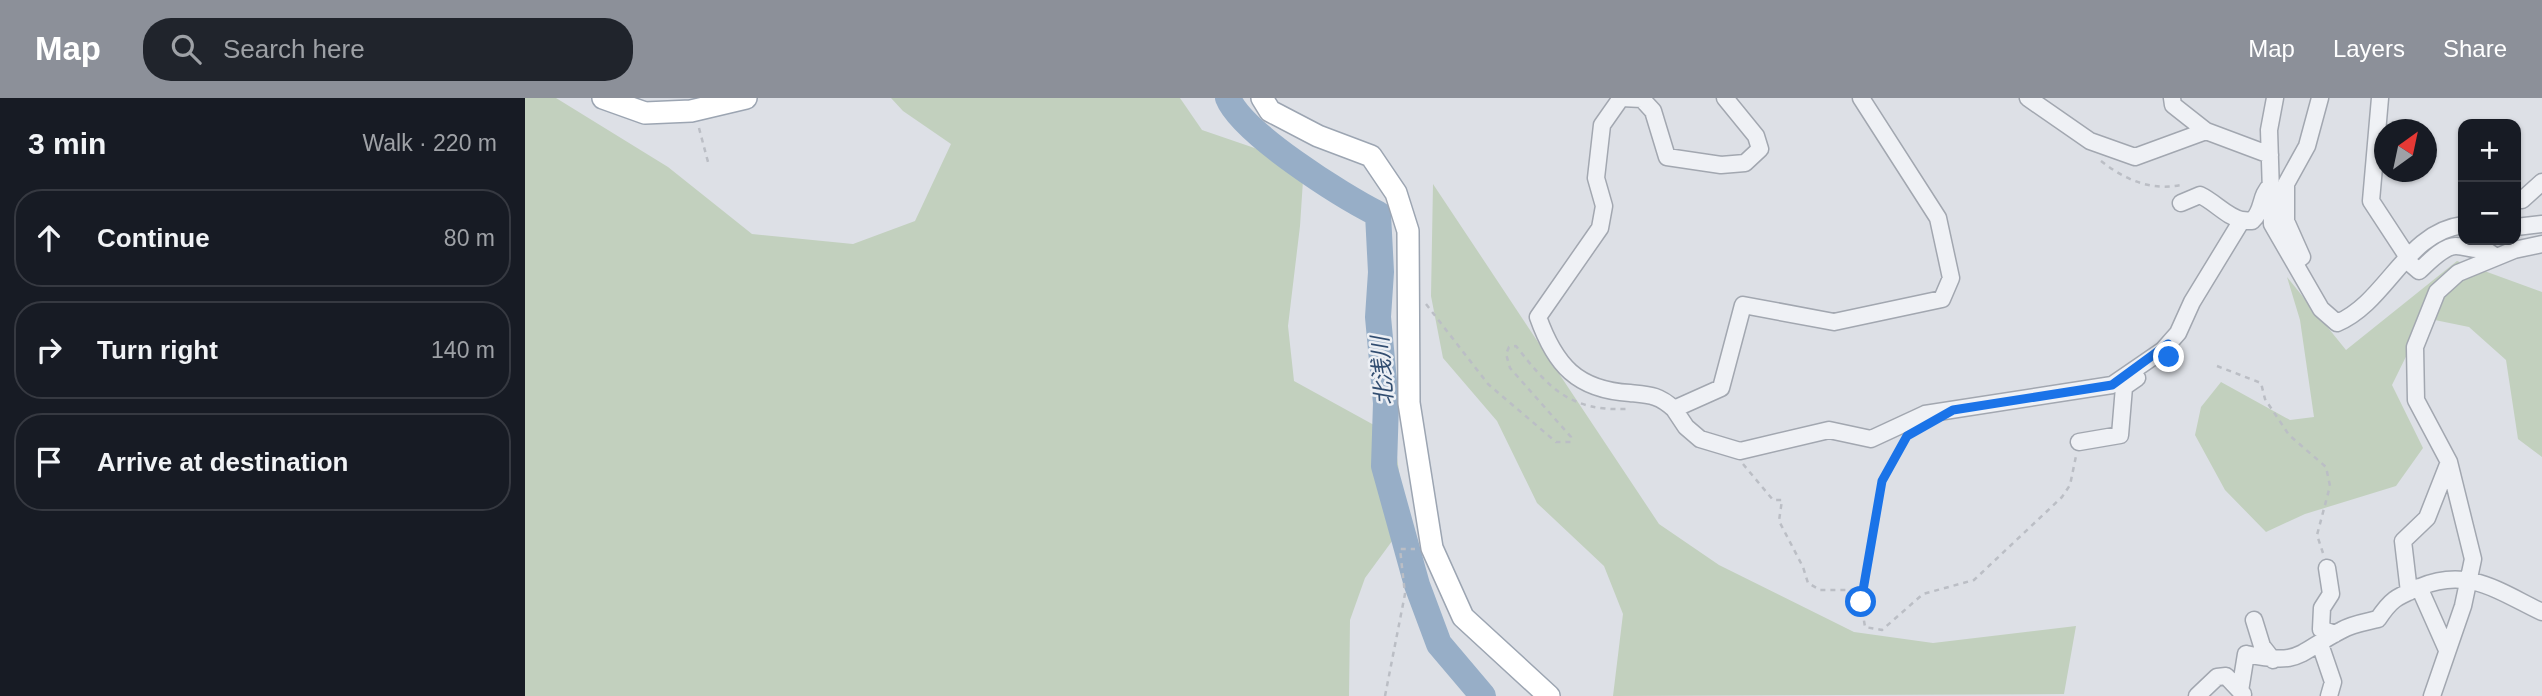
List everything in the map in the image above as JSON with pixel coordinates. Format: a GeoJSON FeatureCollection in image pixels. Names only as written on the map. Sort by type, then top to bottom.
{"type":"FeatureCollection","features":[{"type":"Feature","properties":{"kind":"main road"},"geometry":{"type":"LineString","coordinates":[[603,98],[645,113],[694,110],[746,98]]}},
{"type":"Feature","properties":{"kind":"main road"},"geometry":{"type":"LineString","coordinates":[[1262,98],[1270,111],[1318,136],[1371,156],[1396,192],[1408,231],[1409,403],[1432,548],[1463,617],[1549,696]]}},
{"type":"Feature","properties":{"kind":"street"},"geometry":{"type":"LineString","coordinates":[[1725,98],[1756,136],[1761,149],[1745,163],[1721,165],[1667,157],[1653,111],[1641,99],[1621,98],[1602,125],[1596,178],[1604,206],[1599,228],[1538,317],[1548,345],[1576,379],[1601,390],[1661,397],[1700,439],[1743,450],[1829,430],[1871,439],[1925,414],[2112,385],[2168,344],[2178,333],[2192,302],[2242,220]]}},
{"type":"Feature","properties":{"kind":"street"},"geometry":{"type":"LineString","coordinates":[[1674,409],[1721,388],[1743,304],[1834,322],[1943,299],[1951,278],[1938,218],[1861,98]]}},
{"type":"Feature","properties":{"kind":"street"},"geometry":{"type":"LineString","coordinates":[[2028,98],[2090,141],[2135,157],[2206,131]]}},
{"type":"Feature","properties":{"kind":"street"},"geometry":{"type":"LineString","coordinates":[[2172,98],[2173,105],[2206,131],[2270,155]]}},
{"type":"Feature","properties":{"kind":"street"},"geometry":{"type":"LineString","coordinates":[[2275,98],[2269,130],[2272,224],[2321,309],[2337,323],[2354,316],[2374,297],[2406,257],[2449,226],[2458,225]]}},
{"type":"Feature","properties":{"kind":"street"},"geometry":{"type":"LineString","coordinates":[[2293,261],[2302,257],[2286,221],[2286,184],[2307,146],[2320,98]]}},
{"type":"Feature","properties":{"kind":"street"},"geometry":{"type":"LineString","coordinates":[[2380,98],[2371,201],[2406,257],[2419,271],[2445,250],[2456,246],[2473,251],[2484,249],[2496,257]]}},
{"type":"Feature","properties":{"kind":"street"},"geometry":{"type":"LineString","coordinates":[[2522,201],[2542,182]]}},
{"type":"Feature","properties":{"kind":"street"},"geometry":{"type":"LineString","coordinates":[[2181,203],[2200,195],[2219,204],[2231,218],[2252,221],[2260,213],[2263,193],[2271,185]]}},
{"type":"Feature","properties":{"kind":"street"},"geometry":{"type":"LineString","coordinates":[[2521,226],[2542,224]]}},
{"type":"Feature","properties":{"kind":"street"},"geometry":{"type":"LineString","coordinates":[[2432,696],[2470,579],[2473,559],[2449,462],[2416,400],[2415,346],[2437,292],[2458,273],[2496,257],[2542,244]]}},
{"type":"Feature","properties":{"kind":"street"},"geometry":{"type":"LineString","coordinates":[[2079,442],[2120,435],[2125,387],[2169,357],[2168,344]]}},
{"type":"Feature","properties":{"kind":"street"},"geometry":{"type":"LineString","coordinates":[[2447,650],[2414,590],[2403,541],[2427,518],[2449,462]]}},
{"type":"Feature","properties":{"kind":"street"},"geometry":{"type":"LineString","coordinates":[[2327,568],[2331,594],[2322,608],[2321,629],[2335,634]]}},
{"type":"Feature","properties":{"kind":"street"},"geometry":{"type":"LineString","coordinates":[[2242,693],[2246,654],[2273,660],[2300,657],[2335,634],[2378,619],[2392,599],[2443,578],[2470,579],[2542,611]]}},
{"type":"Feature","properties":{"kind":"street"},"geometry":{"type":"LineString","coordinates":[[2253,620],[2262,646],[2273,660]]}},
{"type":"Feature","properties":{"kind":"street"},"geometry":{"type":"LineString","coordinates":[[2320,644],[2333,682],[2329,696]]}},
{"type":"Feature","properties":{"kind":"street"},"geometry":{"type":"LineString","coordinates":[[2197,696],[2217,677],[2226,676],[2242,693]]}},
{"type":"Feature","properties":{"kind":"path"},"geometry":{"type":"LineString","coordinates":[[694,110],[708,162]]}},
{"type":"Feature","properties":{"kind":"path"},"geometry":{"type":"LineString","coordinates":[[1409,298],[1427,305],[1487,384],[1556,442],[1571,442],[1571,437],[1510,368],[1506,355],[1509,347],[1515,346],[1542,380],[1571,401],[1601,410],[1638,409]]}},
{"type":"Feature","properties":{"kind":"path"},"geometry":{"type":"LineString","coordinates":[[2217,366],[2261,383],[2265,399],[2289,435],[2326,467],[2330,486],[2317,535],[2327,568]]}},
{"type":"Feature","properties":{"kind":"path"},"geometry":{"type":"LineString","coordinates":[[1907,436],[1882,481],[1861,602],[1865,627],[1881,630],[1923,594],[1974,580],[2062,497],[2070,485],[2079,442]]}},
{"type":"Feature","properties":{"kind":"path"},"geometry":{"type":"LineString","coordinates":[[1743,450],[1743,466],[1773,500],[1782,500],[1779,521],[1803,567],[1808,583],[1820,590],[1863,590]]}},
{"type":"Feature","properties":{"kind":"path"},"geometry":{"type":"LineString","coordinates":[[1385,696],[1405,594],[1400,549],[1432,548]]}},
{"type":"Feature","properties":{"kind":"green space"},"geometry":{"type":"Polygon","coordinates":[[[525,98],[556,98],[668,167],[752,234],[853,244],[915,221],[951,144],[903,111],[891,98],[1180,98],[1202,130],[1304,165],[1288,326],[1294,381],[1394,436],[1406,522],[1365,578],[1350,620],[1349,696],[525,696],[525,98]]]}},
{"type":"Feature","properties":{"kind":"green space"},"geometry":{"type":"Polygon","coordinates":[[[1433,184],[1659,524],[1719,565],[1854,632],[1933,643],[2076,626],[2064,694],[1613,696],[1623,614],[1604,566],[1537,503],[1497,421],[1443,358],[1431,296],[1433,184]]]}},
{"type":"Feature","properties":{"kind":"green space"},"geometry":{"type":"Polygon","coordinates":[[[2457,261],[2542,292],[2542,457],[2518,439],[2506,360],[2469,327],[2425,318],[2392,385],[2423,448],[2396,486],[2305,514],[2266,532],[2225,490],[2195,435],[2201,407],[2221,382],[2290,420],[2314,417],[2300,320],[2287,277],[2346,350],[2457,261]]]}},
{"type":"Feature","properties":{"kind":"waterway","name":"北浅川"},"geometry":{"type":"LineString","coordinates":[[1228,98],[1237,112],[1272,145],[1318,179],[1378,214],[1381,272],[1378,317],[1386,403],[1384,466],[1417,585],[1439,644],[1483,696]]}},
{"type":"Feature","properties":{"kind":"route"},"geometry":{"type":"LineString","coordinates":[[1861,602],[1882,481],[1907,436],[1953,410],[2112,385],[2168,344],[2169,357]]}}]}
